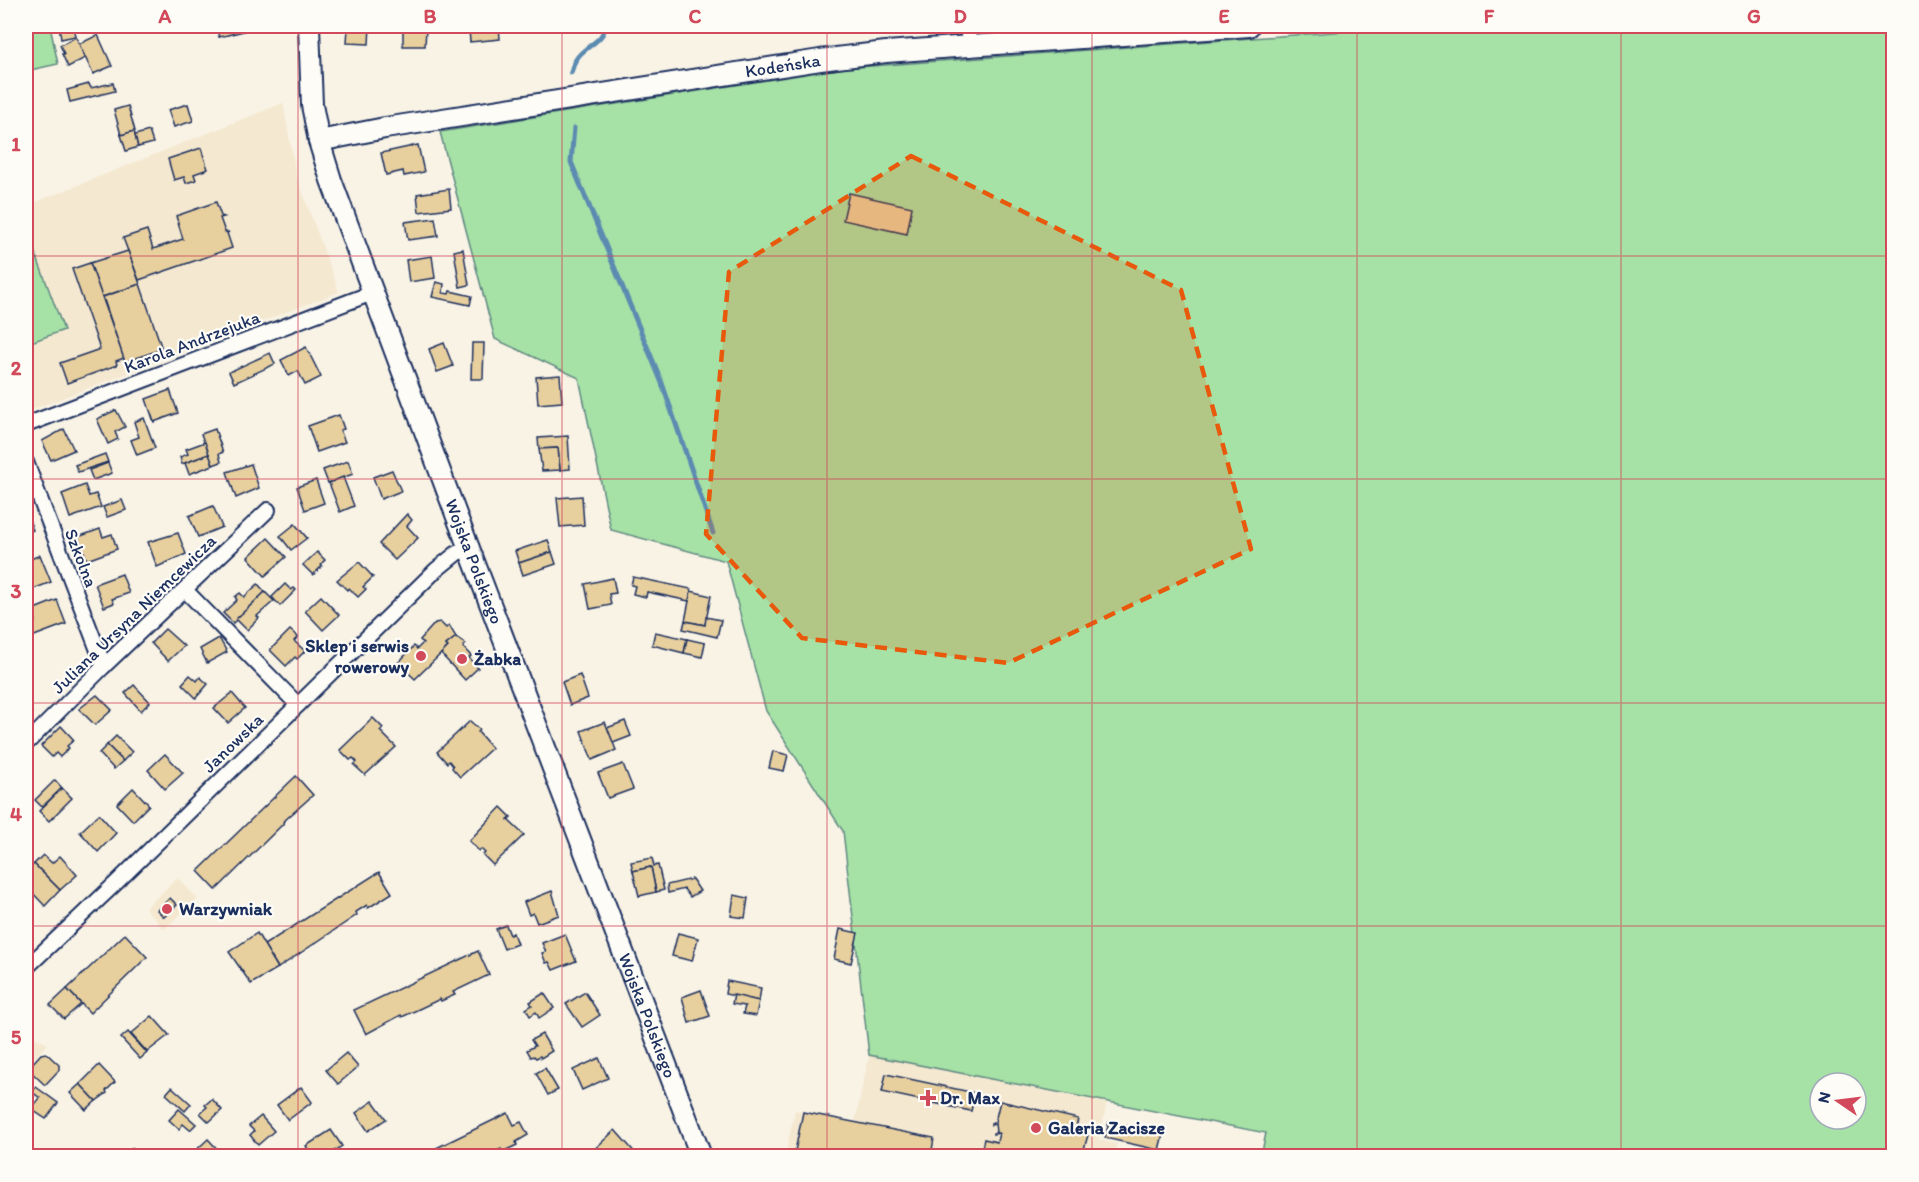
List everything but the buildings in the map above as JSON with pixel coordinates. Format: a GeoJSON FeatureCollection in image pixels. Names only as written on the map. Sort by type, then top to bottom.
{"type":"FeatureCollection","features":[{"type":"Feature","properties":{"kind":"main road","name":"Wojska Polskiego"},"geometry":{"type":"LineString","coordinates":[[309,26],[312,105],[319,141],[331,180],[701,1156]]}},
{"type":"Feature","properties":{"kind":"main road","name":"Kodeńska"},"geometry":{"type":"LineString","coordinates":[[319,141],[385,128],[820,60],[886,52],[1249,26]]}},
{"type":"Feature","properties":{"kind":"street"},"geometry":{"type":"LineString","coordinates":[[966,26],[971,47]]}},
{"type":"Feature","properties":{"kind":"street","name":"Karola Andrzejuka"},"geometry":{"type":"LineString","coordinates":[[26,425],[372,293]]}},
{"type":"Feature","properties":{"kind":"street","name":"Szkolna"},"geometry":{"type":"LineString","coordinates":[[26,462],[104,666]]}},
{"type":"Feature","properties":{"kind":"street","name":"Juliana Ursyna Niemcewicza"},"geometry":{"type":"LineString","coordinates":[[26,744],[104,666],[268,510]]}},
{"type":"Feature","properties":{"kind":"street","name":"Janowska"},"geometry":{"type":"LineString","coordinates":[[26,969],[436,570],[457,553],[469,548]]}},
{"type":"Feature","properties":{"kind":"street"},"geometry":{"type":"LineString","coordinates":[[185,590],[298,705]]}},
{"type":"Feature","properties":{"kind":"street"},"geometry":{"type":"LineString","coordinates":[[26,969],[26,986]]}},
{"type":"Feature","properties":{"kind":"highlighted area"},"geometry":{"type":"Polygon","coordinates":[[[911,156],[1181,290],[1251,549],[1008,663],[802,638],[706,534],[729,272],[911,156]]]}},
{"type":"Feature","properties":{"kind":"shaded area"},"geometry":{"type":"Polygon","coordinates":[[[283,103],[296,174],[339,292],[26,412],[26,206],[283,103]]]}},
{"type":"Feature","properties":{"kind":"shaded area"},"geometry":{"type":"Polygon","coordinates":[[[178,878],[198,899],[164,929],[145,908],[178,878]]]}},
{"type":"Feature","properties":{"kind":"shaded area"},"geometry":{"type":"Polygon","coordinates":[[[26,1033],[48,1044],[26,1066],[26,1033]]]}},
{"type":"Feature","properties":{"kind":"shaded area"},"geometry":{"type":"Polygon","coordinates":[[[869,1055],[1107,1102],[1099,1140],[1117,1144],[1115,1156],[785,1156],[795,1110],[855,1122],[869,1055]]]}},
{"type":"Feature","properties":{"kind":"green space"},"geometry":{"type":"Polygon","coordinates":[[[26,26],[50,26],[58,64],[26,71],[26,26]]]}},
{"type":"Feature","properties":{"kind":"green space"},"geometry":{"type":"Polygon","coordinates":[[[1415,26],[1893,26],[1893,1156],[1261,1156],[1266,1133],[869,1055],[843,831],[766,711],[726,561],[611,530],[579,378],[495,339],[440,132],[844,68],[1415,26]]]}},
{"type":"Feature","properties":{"kind":"green space"},"geometry":{"type":"Polygon","coordinates":[[[30,239],[64,330],[26,344],[26,240],[30,239]]]}},
{"type":"Feature","properties":{"kind":"waterway"},"geometry":{"type":"LineString","coordinates":[[571,72],[576,59],[598,40],[605,26]]}},
{"type":"Feature","properties":{"kind":"waterway"},"geometry":{"type":"LineString","coordinates":[[574,128],[571,162],[662,383],[713,533]]}},
{"type":"Feature","properties":{"kind":"place","name":"Sklep i serwis rowerowy"},"geometry":{"type":"Point","coordinates":[421,656]}},
{"type":"Feature","properties":{"kind":"place","name":"Żabka"},"geometry":{"type":"Point","coordinates":[462,659]}},
{"type":"Feature","properties":{"kind":"place","name":"Warzywniak"},"geometry":{"type":"Point","coordinates":[167,909]}},
{"type":"Feature","properties":{"kind":"place","name":"Dr. Max"},"geometry":{"type":"Point","coordinates":[928,1098]}},
{"type":"Feature","properties":{"kind":"place","name":"Galeria Zacisze"},"geometry":{"type":"Point","coordinates":[1036,1128]}}]}
